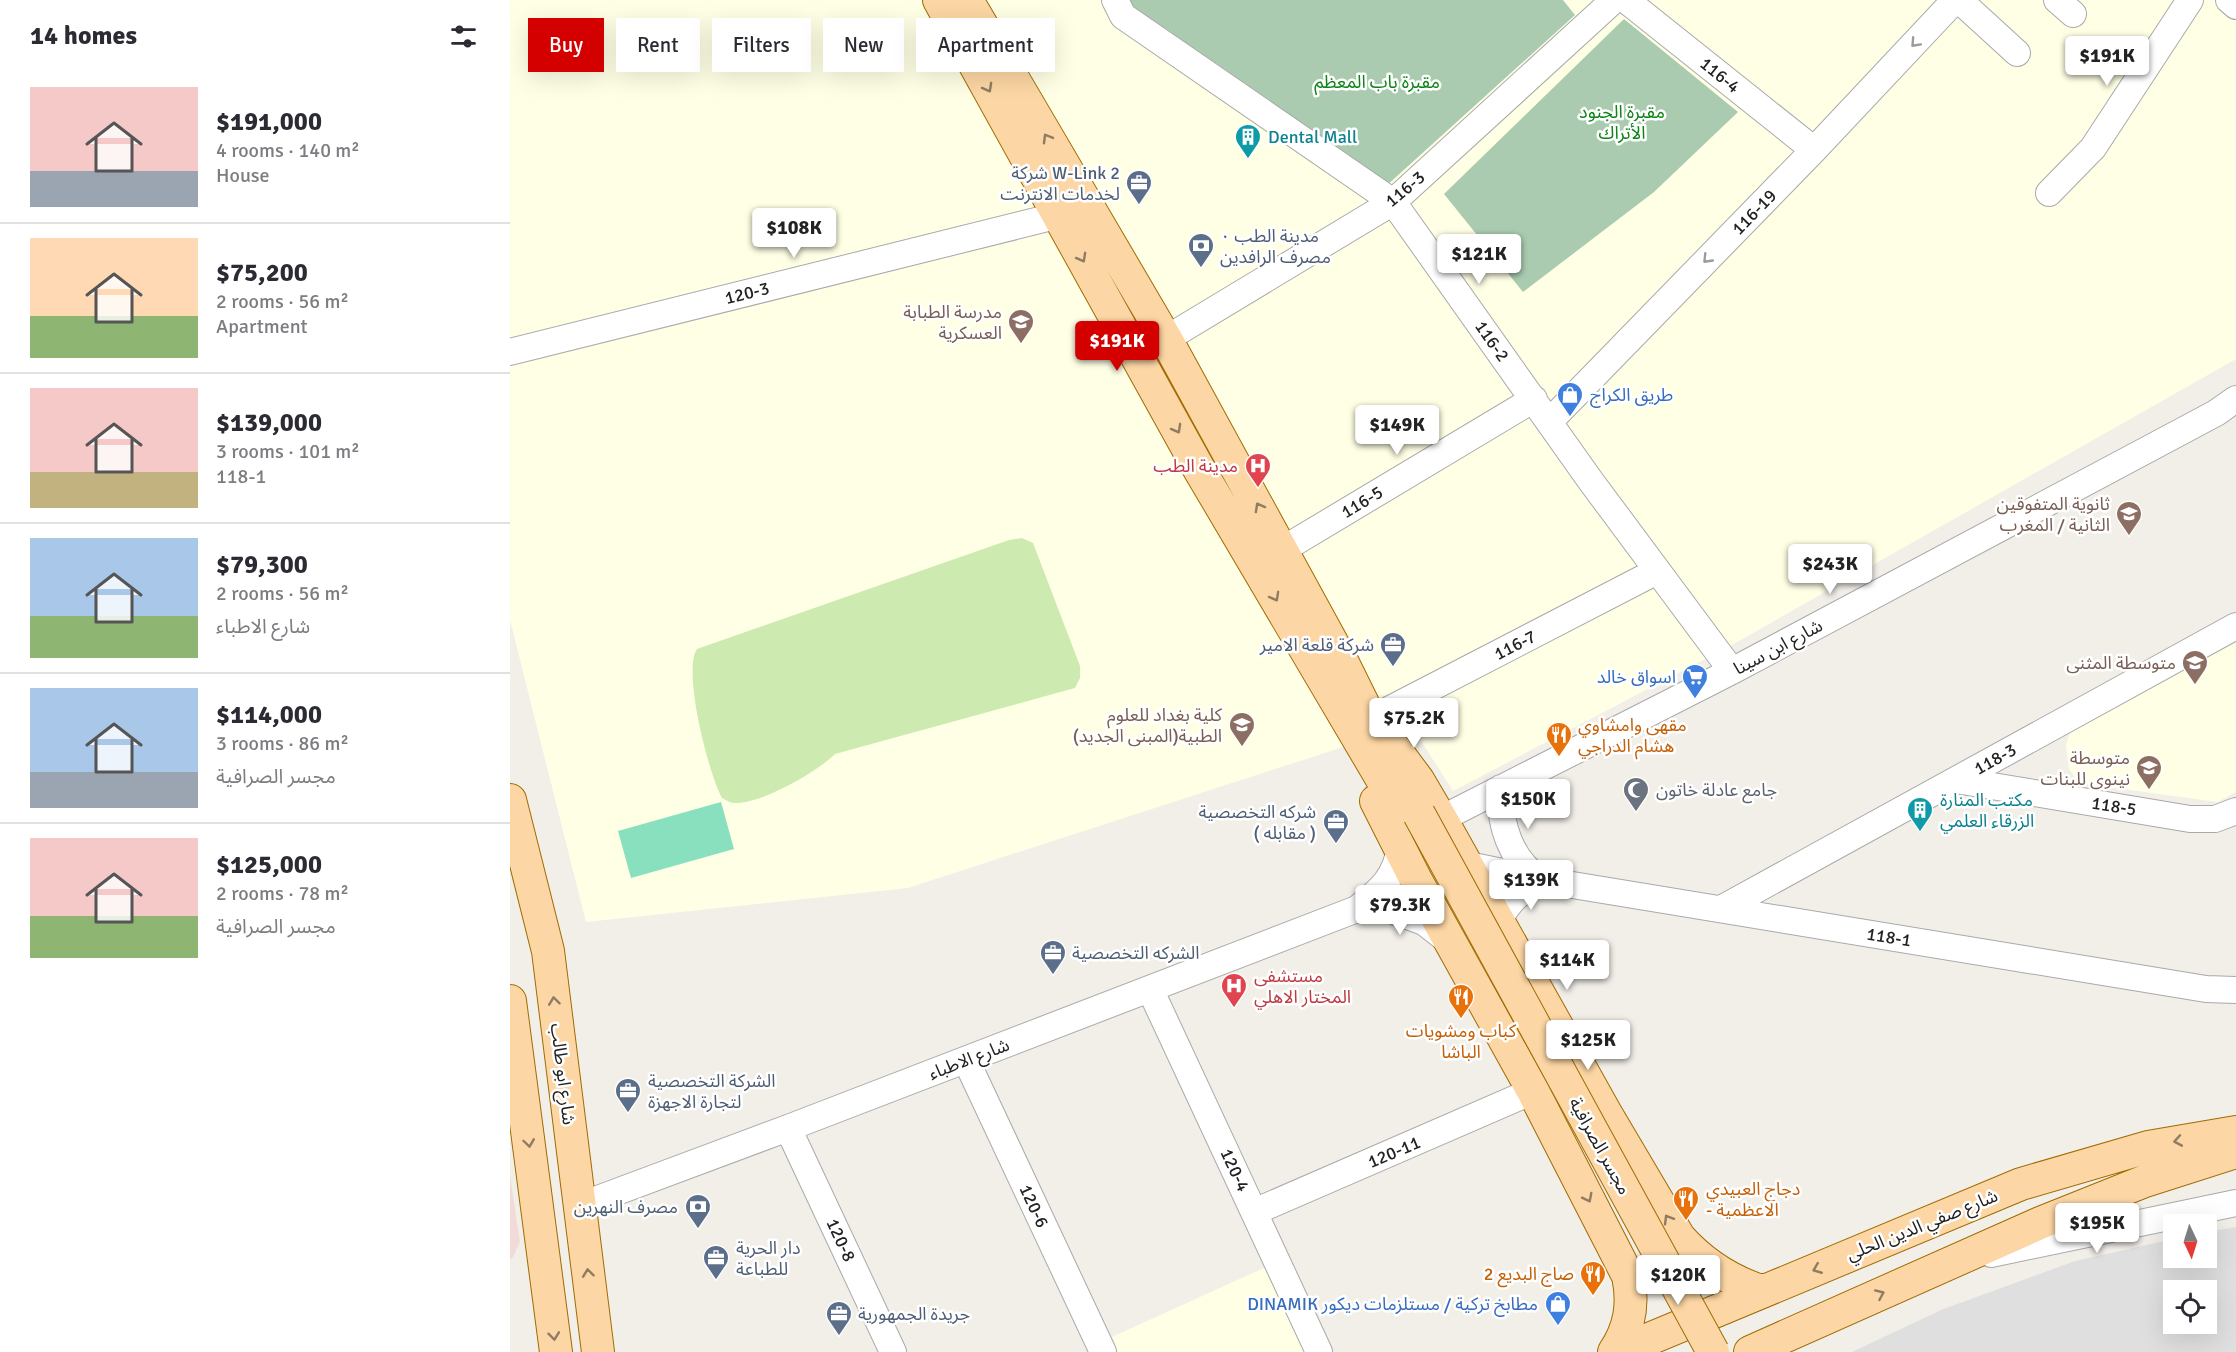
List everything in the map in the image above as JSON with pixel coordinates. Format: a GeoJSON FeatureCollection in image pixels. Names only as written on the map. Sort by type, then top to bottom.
{"type":"FeatureCollection","features":[{"type":"Feature","properties":{"kind":"main road"},"geometry":{"type":"LineString","coordinates":[[939,0],[1073,212],[1166,339],[1341,659],[1360,714]]}},
{"type":"Feature","properties":{"kind":"main road"},"geometry":{"type":"LineString","coordinates":[[967,0],[1199,469],[1360,714],[1416,825],[1451,943],[1533,1091],[1628,1276],[1631,1289],[1630,1318],[1616,1352]]}},
{"type":"Feature","properties":{"kind":"main road","name":"شارع ابو طالب"},"geometry":{"type":"LineString","coordinates":[[510,800],[548,951],[598,1352]]}},
{"type":"Feature","properties":{"kind":"main road"},"geometry":{"type":"LineString","coordinates":[[1416,825],[1467,865],[1608,1118],[1679,1237],[1708,1265],[1730,1279],[1761,1291]]}},
{"type":"Feature","properties":{"kind":"main road","name":"مجسر الصرافية"},"geometry":{"type":"LineString","coordinates":[[1416,825],[1696,1352]]}},
{"type":"Feature","properties":{"kind":"main road","name":"مجسر الصرافية"},"geometry":{"type":"LineString","coordinates":[[1416,825],[1713,1352]]}},
{"type":"Feature","properties":{"kind":"main road"},"geometry":{"type":"LineString","coordinates":[[510,1002],[556,1352]]}},
{"type":"Feature","properties":{"kind":"main road"},"geometry":{"type":"LineString","coordinates":[[524,1106],[566,1100]]}},
{"type":"Feature","properties":{"kind":"main road","name":"شارع صفي الدين الحلي"},"geometry":{"type":"LineString","coordinates":[[1616,1352],[2021,1184],[2148,1147],[2236,1132]]}},
{"type":"Feature","properties":{"kind":"main road"},"geometry":{"type":"LineString","coordinates":[[1750,1352],[1807,1338],[1950,1263],[2040,1223],[2145,1181],[2236,1152]]}},
{"type":"Feature","properties":{"kind":"main road"},"geometry":{"type":"LineString","coordinates":[[1628,1276],[1651,1286],[1668,1284],[1682,1273],[1689,1258],[1690,1249]]}},
{"type":"Feature","properties":{"kind":"street","name":"116-2"},"geometry":{"type":"LineString","coordinates":[[1115,0],[1123,16],[1393,202],[1657,571],[1732,671]]}},
{"type":"Feature","properties":{"kind":"street","name":"116-3"},"geometry":{"type":"LineString","coordinates":[[1166,339],[1393,202],[1588,12],[1614,0]]}},
{"type":"Feature","properties":{"kind":"street","name":"116-4"},"geometry":{"type":"LineString","coordinates":[[1626,0],[1814,150]]}},
{"type":"Feature","properties":{"kind":"street","name":"116-19"},"geometry":{"type":"LineString","coordinates":[[1550,421],[1957,0]]}},
{"type":"Feature","properties":{"kind":"street"},"geometry":{"type":"LineString","coordinates":[[1957,0],[2017,53]]}},
{"type":"Feature","properties":{"kind":"street"},"geometry":{"type":"LineString","coordinates":[[2049,193],[2093,148],[2190,0]]}},
{"type":"Feature","properties":{"kind":"street"},"geometry":{"type":"LineString","coordinates":[[2229,0],[2236,6]]}},
{"type":"Feature","properties":{"kind":"street","name":"120-3"},"geometry":{"type":"LineString","coordinates":[[510,352],[1073,212]]}},
{"type":"Feature","properties":{"kind":"street","name":"116-5"},"geometry":{"type":"LineString","coordinates":[[1282,550],[1534,399]]}},
{"type":"Feature","properties":{"kind":"street","name":"شارع ابن سينا"},"geometry":{"type":"LineString","coordinates":[[1416,825],[1501,788],[1732,671],[2216,413],[2236,399]]}},
{"type":"Feature","properties":{"kind":"street","name":"116-7"},"geometry":{"type":"LineString","coordinates":[[1360,714],[1657,571]]}},
{"type":"Feature","properties":{"kind":"street","name":"118-3"},"geometry":{"type":"LineString","coordinates":[[1721,909],[2236,626]]}},
{"type":"Feature","properties":{"kind":"street","name":"118-5"},"geometry":{"type":"LineString","coordinates":[[1956,780],[2190,819],[2215,819],[2236,811]]}},
{"type":"Feature","properties":{"kind":"street"},"geometry":{"type":"LineString","coordinates":[[1499,921],[1515,895],[1542,880],[1522,865],[1510,843],[1503,820],[1501,788]]}},
{"type":"Feature","properties":{"kind":"street"},"geometry":{"type":"LineString","coordinates":[[1357,909],[1388,882],[1416,825]]}},
{"type":"Feature","properties":{"kind":"street","name":"118-1"},"geometry":{"type":"LineString","coordinates":[[1467,865],[1542,880],[2206,989],[2236,990]]}},
{"type":"Feature","properties":{"kind":"street"},"geometry":{"type":"LineString","coordinates":[[1357,909],[1391,910],[1424,922],[1451,943]]}},
{"type":"Feature","properties":{"kind":"street","name":"شارع الاطباء"},"geometry":{"type":"LineString","coordinates":[[579,1206],[1357,909]]}},
{"type":"Feature","properties":{"kind":"street","name":"120-4"},"geometry":{"type":"LineString","coordinates":[[1150,988],[1320,1352]]}},
{"type":"Feature","properties":{"kind":"street","name":"120-6"},"geometry":{"type":"LineString","coordinates":[[966,1060],[1103,1352]]}},
{"type":"Feature","properties":{"kind":"street","name":"120-11"},"geometry":{"type":"LineString","coordinates":[[1254,1212],[1533,1091]]}},
{"type":"Feature","properties":{"kind":"street","name":"120-8"},"geometry":{"type":"LineString","coordinates":[[788,1128],[893,1352]]}},
{"type":"Feature","properties":{"kind":"street"},"geometry":{"type":"LineString","coordinates":[[1950,1263],[2236,1203]]}},
{"type":"Feature","properties":{"kind":"shaded area","name":"مدينة الطب"},"geometry":{"type":"Polygon","coordinates":[[[510,0],[2236,0],[2236,359],[1730,646],[1453,791],[1409,722],[1334,750],[908,888],[586,922],[510,620],[510,0]]]}},
{"type":"Feature","properties":{"kind":"shaded area","name":"متوسطة المثنى"},"geometry":{"type":"Polygon","coordinates":[[[2236,642],[2236,792],[2218,802],[2079,783],[2069,769],[2066,745],[2071,729],[2236,642]]]}},
{"type":"Feature","properties":{"kind":"shaded area"},"geometry":{"type":"Polygon","coordinates":[[[510,1176],[520,1242],[510,1260],[510,1176]]]}},
{"type":"Feature","properties":{"kind":"shaded area"},"geometry":{"type":"Polygon","coordinates":[[[2236,1227],[2236,1352],[1852,1352],[1941,1310],[2075,1261],[2163,1241],[2163,1268],[2217,1268],[2217,1230],[2236,1227]]]}},
{"type":"Feature","properties":{"kind":"shaded area"},"geometry":{"type":"Polygon","coordinates":[[[1266,1267],[1305,1352],[1118,1352],[1112,1337],[1266,1267]]]}},
{"type":"Feature","properties":{"kind":"green space","name":"مقبرة باب المعظم"},"geometry":{"type":"Polygon","coordinates":[[[1121,0],[1563,0],[1575,15],[1385,187],[1121,0]]]}},
{"type":"Feature","properties":{"kind":"green space","name":"مقبرة الجنود الأتراك"},"geometry":{"type":"Polygon","coordinates":[[[1624,19],[1738,112],[1654,192],[1523,292],[1444,194],[1624,19]]]}},
{"type":"Feature","properties":{"kind":"green space"},"geometry":{"type":"Polygon","coordinates":[[[1022,538],[1033,543],[1080,666],[1080,678],[1075,688],[835,754],[802,778],[759,798],[735,803],[722,798],[704,747],[695,700],[693,661],[697,649],[1009,540],[1022,538]]]}},
{"type":"Feature","properties":{"kind":"green space"},"geometry":{"type":"Polygon","coordinates":[[[721,802],[734,849],[631,878],[618,831],[721,802]]]}},
{"type":"Feature","properties":{"kind":"place","name":"Dental Mall"},"geometry":{"type":"Point","coordinates":[1248,160]}},
{"type":"Feature","properties":{"kind":"place","name":"شركة W-Link 2 لخدمات الانترنت"},"geometry":{"type":"Point","coordinates":[1139,206]}},
{"type":"Feature","properties":{"kind":"place","name":"مدينة الطب ٠ مصرف الرافدين"},"geometry":{"type":"Point","coordinates":[1201,269]}},
{"type":"Feature","properties":{"kind":"place","name":"مدرسة الطبابة العسكرية"},"geometry":{"type":"Point","coordinates":[1021,345]}},
{"type":"Feature","properties":{"kind":"place","name":"طريق الكراج"},"geometry":{"type":"Point","coordinates":[1570,418]}},
{"type":"Feature","properties":{"kind":"place","name":"مدينة الطب"},"geometry":{"type":"Point","coordinates":[1258,489]}},
{"type":"Feature","properties":{"kind":"place","name":"ثانوية المتفوقين الثانية / المغرب"},"geometry":{"type":"Point","coordinates":[2129,537]}},
{"type":"Feature","properties":{"kind":"place","name":"شركة قلعة الامير"},"geometry":{"type":"Point","coordinates":[1393,668]}},
{"type":"Feature","properties":{"kind":"place","name":"متوسطة المثنى"},"geometry":{"type":"Point","coordinates":[2195,686]}},
{"type":"Feature","properties":{"kind":"place","name":"اسواق خالد"},"geometry":{"type":"Point","coordinates":[1695,700]}},
{"type":"Feature","properties":{"kind":"place","name":"كلية بغداد للعلوم الطبية(المبنى الجديد)"},"geometry":{"type":"Point","coordinates":[1242,748]}},
{"type":"Feature","properties":{"kind":"place","name":"مقهى وامشاوي هشام الدراجي"},"geometry":{"type":"Point","coordinates":[1559,758]}},
{"type":"Feature","properties":{"kind":"place","name":"متوسطة نينوى للبنات"},"geometry":{"type":"Point","coordinates":[2149,791]}},
{"type":"Feature","properties":{"kind":"place","name":"جامع عادلة خاتون"},"geometry":{"type":"Point","coordinates":[1636,813]}},
{"type":"Feature","properties":{"kind":"place","name":"مكتب المنارة الزرقاء العلمي"},"geometry":{"type":"Point","coordinates":[1920,833]}},
{"type":"Feature","properties":{"kind":"place","name":"شركه التخصصية ( مقابله )"},"geometry":{"type":"Point","coordinates":[1336,845]}},
{"type":"Feature","properties":{"kind":"place","name":"الشركه التخصصية"},"geometry":{"type":"Point","coordinates":[1053,976]}},
{"type":"Feature","properties":{"kind":"place","name":"مستشفى المختار الاهلي"},"geometry":{"type":"Point","coordinates":[1234,1009]}},
{"type":"Feature","properties":{"kind":"place","name":"كباب ومشويات الباشا"},"geometry":{"type":"Point","coordinates":[1461,1020]}},
{"type":"Feature","properties":{"kind":"place","name":"الشركة التخصصية لتجارة الاجهزة"},"geometry":{"type":"Point","coordinates":[628,1114]}},
{"type":"Feature","properties":{"kind":"place","name":"دجاج العبيدي - الاعظمية"},"geometry":{"type":"Point","coordinates":[1686,1222]}},
{"type":"Feature","properties":{"kind":"place","name":"مصرف النهرين"},"geometry":{"type":"Point","coordinates":[698,1230]}},
{"type":"Feature","properties":{"kind":"place","name":"دار الحرية للطباعة"},"geometry":{"type":"Point","coordinates":[716,1281]}},
{"type":"Feature","properties":{"kind":"place","name":"صاج البديع 2"},"geometry":{"type":"Point","coordinates":[1593,1297]}},
{"type":"Feature","properties":{"kind":"place","name":"DINAMIK مطابخ تركية / مستلزمات ديكور"},"geometry":{"type":"Point","coordinates":[1558,1327]}},
{"type":"Feature","properties":{"kind":"place","name":"جريدة الجمهورية"},"geometry":{"type":"Point","coordinates":[839,1337]}}]}
